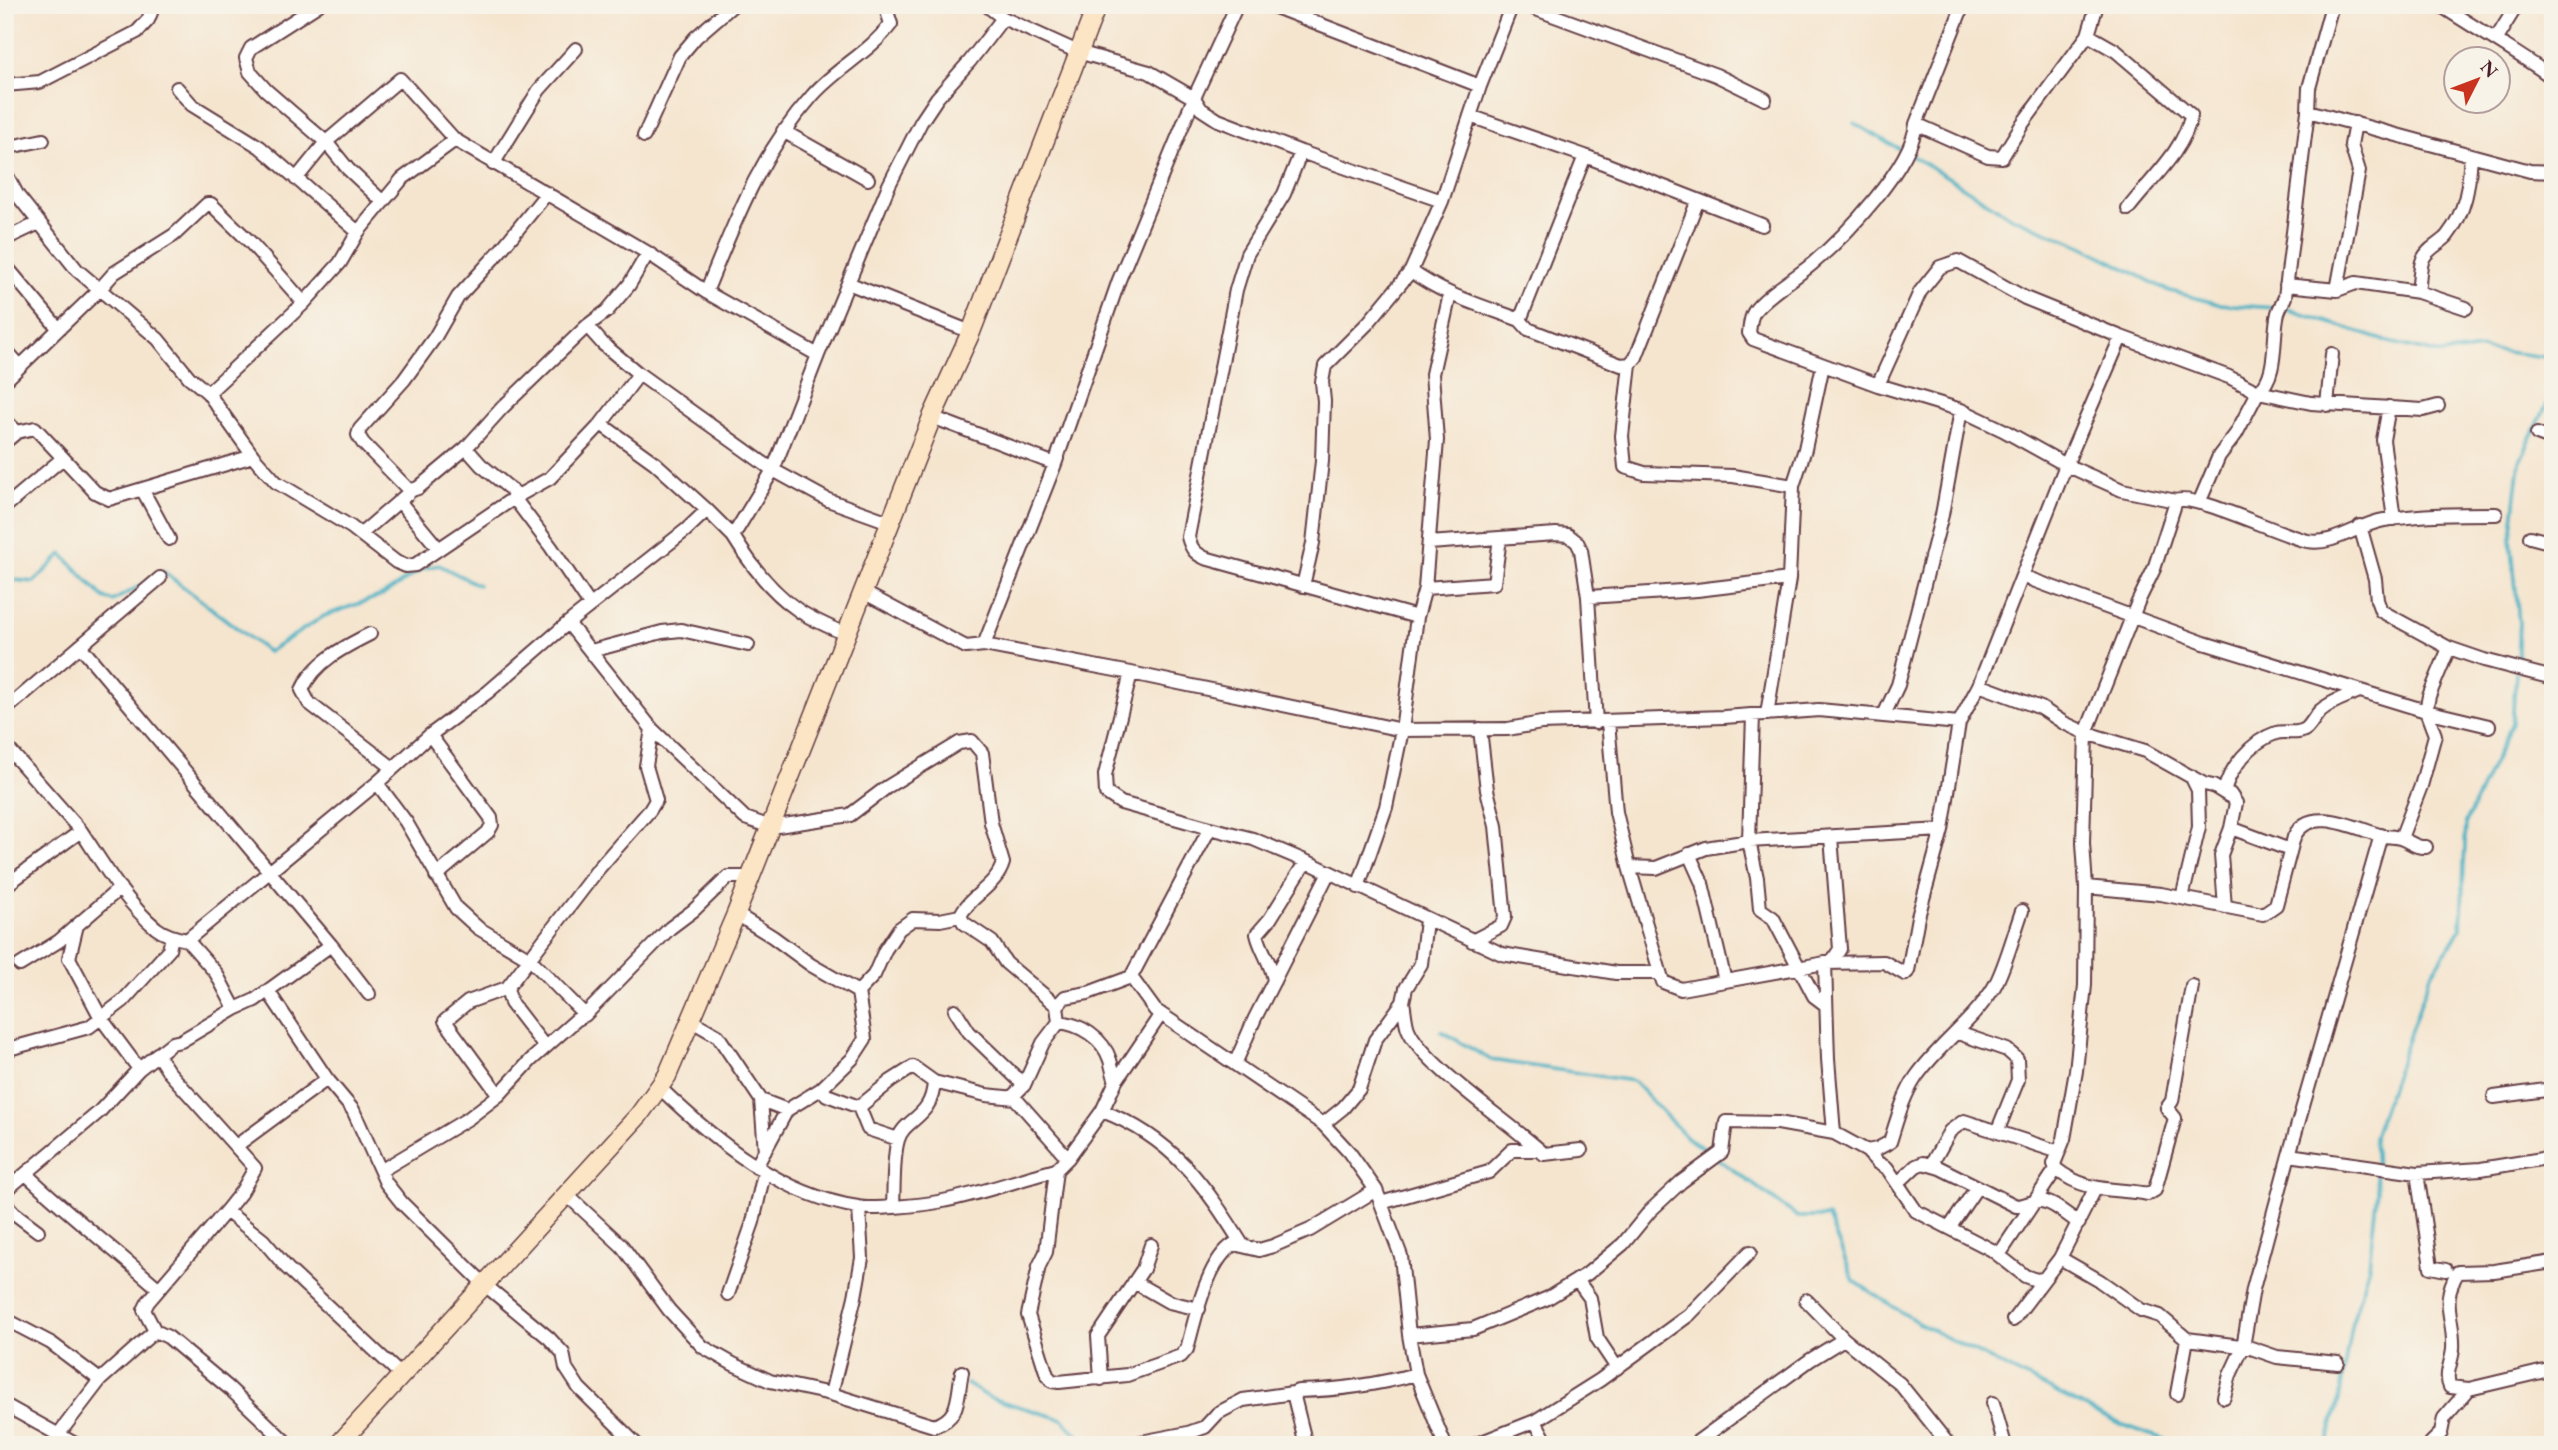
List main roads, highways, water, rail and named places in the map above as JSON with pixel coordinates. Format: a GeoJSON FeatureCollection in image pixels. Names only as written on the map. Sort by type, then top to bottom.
{"type":"FeatureCollection","features":[{"type":"Feature","properties":{"kind":"main road"},"geometry":{"type":"LineString","coordinates":[[338,1445],[639,1115],[659,1087],[692,1021],[751,877],[932,417],[971,332],[1082,53],[1097,5]]}},
{"type":"Feature","properties":{"kind":"waterway"},"geometry":{"type":"LineString","coordinates":[[1854,123],[2009,216],[2082,246],[2167,290],[2218,304],[2276,308]]}},
{"type":"Feature","properties":{"kind":"waterway"},"geometry":{"type":"LineString","coordinates":[[2284,308],[2389,342],[2441,354],[2482,349],[2553,358]]}},
{"type":"Feature","properties":{"kind":"waterway"},"geometry":{"type":"LineString","coordinates":[[2517,665],[2519,623],[2511,538],[2520,461],[2553,392]]}},
{"type":"Feature","properties":{"kind":"waterway"},"geometry":{"type":"LineString","coordinates":[[5,579],[34,582],[62,554],[104,598],[113,601],[148,581]]}},
{"type":"Feature","properties":{"kind":"waterway"},"geometry":{"type":"LineString","coordinates":[[160,574],[164,572],[268,652],[324,616],[383,595],[422,569],[439,565],[478,585]]}},
{"type":"Feature","properties":{"kind":"waterway"},"geometry":{"type":"LineString","coordinates":[[2327,1445],[2339,1400],[2351,1326],[2369,1266],[2377,1190],[2374,1136],[2429,979],[2461,928],[2466,822],[2512,723],[2516,673]]}},
{"type":"Feature","properties":{"kind":"waterway"},"geometry":{"type":"LineString","coordinates":[[1441,1031],[1491,1060],[1633,1081],[1687,1138],[1712,1154]]}},
{"type":"Feature","properties":{"kind":"waterway"},"geometry":{"type":"LineString","coordinates":[[1718,1159],[1798,1217],[1828,1217],[1854,1281],[1920,1324],[2115,1422],[2180,1445]]}},
{"type":"Feature","properties":{"kind":"waterway"},"geometry":{"type":"LineString","coordinates":[[967,1384],[990,1398],[1062,1419],[1088,1445]]}}]}
